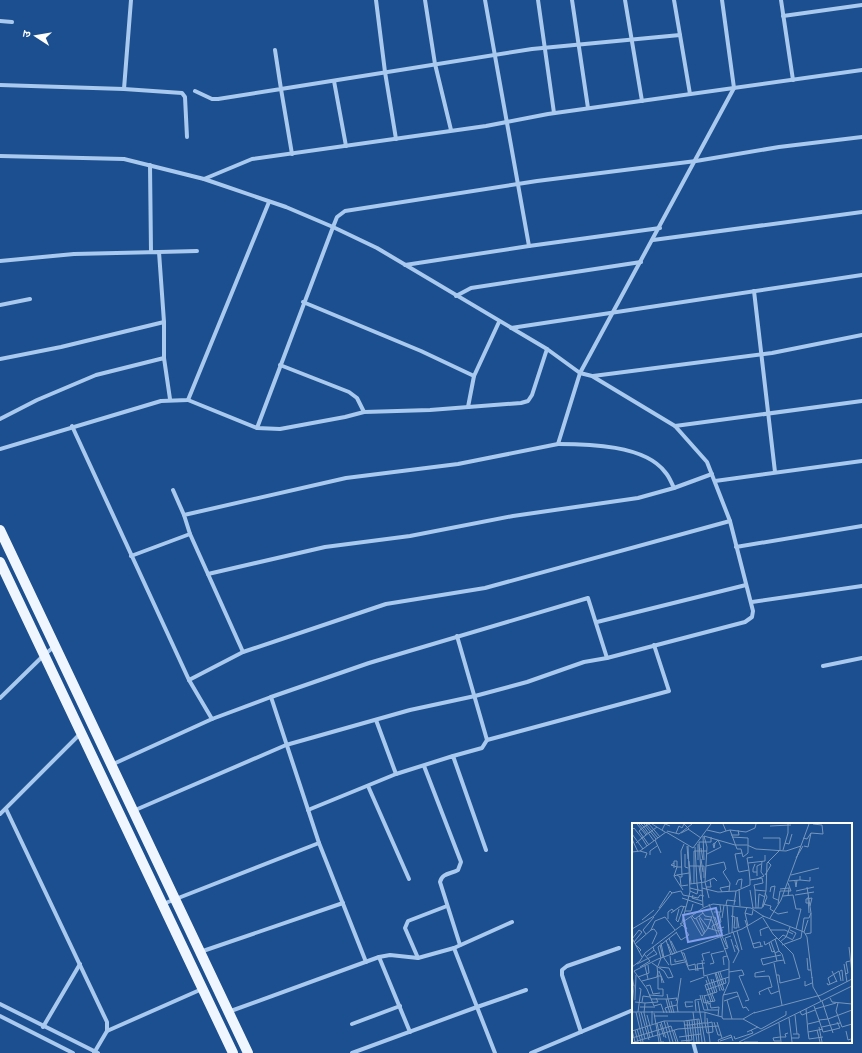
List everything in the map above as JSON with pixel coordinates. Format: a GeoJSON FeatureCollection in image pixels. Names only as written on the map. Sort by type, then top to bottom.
{"type":"FeatureCollection","features":[{"type":"Feature","properties":{"kind":"main road"},"geometry":{"type":"LineString","coordinates":[[0,530],[110,765],[248,1053]]}},
{"type":"Feature","properties":{"kind":"main road"},"geometry":{"type":"LineString","coordinates":[[0,562],[233,1053]]}},
{"type":"Feature","properties":{"kind":"street"},"geometry":{"type":"LineString","coordinates":[[124,89],[131,0]]}},
{"type":"Feature","properties":{"kind":"street"},"geometry":{"type":"LineString","coordinates":[[376,0],[385,72],[396,139]]}},
{"type":"Feature","properties":{"kind":"street"},"geometry":{"type":"LineString","coordinates":[[425,0],[435,64],[451,130]]}},
{"type":"Feature","properties":{"kind":"street"},"geometry":{"type":"LineString","coordinates":[[485,0],[529,246]]}},
{"type":"Feature","properties":{"kind":"street"},"geometry":{"type":"LineString","coordinates":[[538,0],[554,113]]}},
{"type":"Feature","properties":{"kind":"street"},"geometry":{"type":"LineString","coordinates":[[572,0],[580,44],[588,108]]}},
{"type":"Feature","properties":{"kind":"street"},"geometry":{"type":"LineString","coordinates":[[624,0],[642,101]]}},
{"type":"Feature","properties":{"kind":"street"},"geometry":{"type":"LineString","coordinates":[[674,0],[690,94]]}},
{"type":"Feature","properties":{"kind":"street"},"geometry":{"type":"LineString","coordinates":[[558,444],[580,373],[660,228],[734,88],[722,0]]}},
{"type":"Feature","properties":{"kind":"street"},"geometry":{"type":"LineString","coordinates":[[781,0],[793,80]]}},
{"type":"Feature","properties":{"kind":"street"},"geometry":{"type":"LineString","coordinates":[[783,16],[862,5]]}},
{"type":"Feature","properties":{"kind":"street"},"geometry":{"type":"LineString","coordinates":[[0,21],[12,22]]}},
{"type":"Feature","properties":{"kind":"street"},"geometry":{"type":"LineString","coordinates":[[195,91],[218,100],[435,64],[544,48],[631,38],[680,35]]}},
{"type":"Feature","properties":{"kind":"street"},"geometry":{"type":"LineString","coordinates":[[275,50],[292,154]]}},
{"type":"Feature","properties":{"kind":"street"},"geometry":{"type":"LineString","coordinates":[[204,178],[252,159],[506,123],[588,108],[862,70]]}},
{"type":"Feature","properties":{"kind":"street"},"geometry":{"type":"LineString","coordinates":[[334,81],[346,146]]}},
{"type":"Feature","properties":{"kind":"street"},"geometry":{"type":"LineString","coordinates":[[0,85],[124,89],[182,93],[185,97],[188,137]]}},
{"type":"Feature","properties":{"kind":"street"},"geometry":{"type":"LineString","coordinates":[[256,428],[337,218],[345,211],[518,185],[696,161],[779,147],[862,137]]}},
{"type":"Feature","properties":{"kind":"street"},"geometry":{"type":"LineString","coordinates":[[0,156],[124,159],[204,178],[334,227],[377,248],[547,350],[580,373],[592,376],[675,426],[707,462],[715,480],[730,521],[746,585],[752,602],[752,617],[745,622],[607,658],[584,662],[527,682],[475,696],[410,710],[286,745],[132,811]]}},
{"type":"Feature","properties":{"kind":"street"},"geometry":{"type":"LineString","coordinates":[[150,165],[151,252]]}},
{"type":"Feature","properties":{"kind":"street"},"geometry":{"type":"LineString","coordinates":[[188,400],[269,202]]}},
{"type":"Feature","properties":{"kind":"street"},"geometry":{"type":"LineString","coordinates":[[653,240],[862,212]]}},
{"type":"Feature","properties":{"kind":"street"},"geometry":{"type":"LineString","coordinates":[[404,265],[660,228]]}},
{"type":"Feature","properties":{"kind":"street"},"geometry":{"type":"LineString","coordinates":[[0,261],[74,254],[197,251]]}},
{"type":"Feature","properties":{"kind":"street"},"geometry":{"type":"LineString","coordinates":[[159,252],[164,322],[164,358],[170,399]]}},
{"type":"Feature","properties":{"kind":"street"},"geometry":{"type":"LineString","coordinates":[[456,296],[471,288],[641,262]]}},
{"type":"Feature","properties":{"kind":"street"},"geometry":{"type":"LineString","coordinates":[[510,328],[862,275]]}},
{"type":"Feature","properties":{"kind":"street"},"geometry":{"type":"LineString","coordinates":[[754,291],[775,472]]}},
{"type":"Feature","properties":{"kind":"street"},"geometry":{"type":"LineString","coordinates":[[0,305],[30,299]]}},
{"type":"Feature","properties":{"kind":"street"},"geometry":{"type":"LineString","coordinates":[[304,302],[421,351],[474,376]]}},
{"type":"Feature","properties":{"kind":"street"},"geometry":{"type":"LineString","coordinates":[[0,359],[61,347],[164,322]]}},
{"type":"Feature","properties":{"kind":"street"},"geometry":{"type":"LineString","coordinates":[[468,407],[474,376],[500,322]]}},
{"type":"Feature","properties":{"kind":"street"},"geometry":{"type":"LineString","coordinates":[[592,376],[762,354],[862,335]]}},
{"type":"Feature","properties":{"kind":"street"},"geometry":{"type":"LineString","coordinates":[[0,449],[72,426],[170,399],[188,400],[256,428],[280,429],[364,412],[430,410],[528,401],[532,395],[547,350]]}},
{"type":"Feature","properties":{"kind":"street"},"geometry":{"type":"LineString","coordinates":[[0,419],[37,400],[96,375],[164,358]]}},
{"type":"Feature","properties":{"kind":"street"},"geometry":{"type":"LineString","coordinates":[[280,365],[349,392],[357,398],[364,412]]}},
{"type":"Feature","properties":{"kind":"street"},"geometry":{"type":"LineString","coordinates":[[675,426],[862,401]]}},
{"type":"Feature","properties":{"kind":"street"},"geometry":{"type":"LineString","coordinates":[[72,426],[189,680],[212,719]]}},
{"type":"Feature","properties":{"kind":"street"},"geometry":{"type":"LineString","coordinates":[[184,515],[346,478],[458,464],[558,444],[593,444],[623,449],[646,457],[664,470],[674,488]]}},
{"type":"Feature","properties":{"kind":"street"},"geometry":{"type":"LineString","coordinates":[[715,480],[862,461]]}},
{"type":"Feature","properties":{"kind":"street"},"geometry":{"type":"LineString","coordinates":[[208,574],[325,547],[410,536],[513,516],[638,498],[674,488],[712,474]]}},
{"type":"Feature","properties":{"kind":"street"},"geometry":{"type":"LineString","coordinates":[[173,490],[184,515],[190,534],[243,652]]}},
{"type":"Feature","properties":{"kind":"street"},"geometry":{"type":"LineString","coordinates":[[189,680],[243,652],[386,604],[485,588],[730,521]]}},
{"type":"Feature","properties":{"kind":"street"},"geometry":{"type":"LineString","coordinates":[[736,547],[862,526]]}},
{"type":"Feature","properties":{"kind":"street"},"geometry":{"type":"LineString","coordinates":[[131,556],[190,534]]}},
{"type":"Feature","properties":{"kind":"street"},"geometry":{"type":"LineString","coordinates":[[597,622],[746,585]]}},
{"type":"Feature","properties":{"kind":"street"},"geometry":{"type":"LineString","coordinates":[[752,602],[862,586]]}},
{"type":"Feature","properties":{"kind":"street"},"geometry":{"type":"LineString","coordinates":[[110,765],[212,719],[271,697],[457,636],[588,598],[597,622],[607,658]]}},
{"type":"Feature","properties":{"kind":"street"},"geometry":{"type":"LineString","coordinates":[[457,636],[487,740]]}},
{"type":"Feature","properties":{"kind":"street"},"geometry":{"type":"LineString","coordinates":[[308,810],[396,774],[482,748],[487,740],[669,691],[654,645]]}},
{"type":"Feature","properties":{"kind":"street"},"geometry":{"type":"LineString","coordinates":[[0,698],[44,654],[55,646]]}},
{"type":"Feature","properties":{"kind":"street"},"geometry":{"type":"LineString","coordinates":[[823,666],[862,658]]}},
{"type":"Feature","properties":{"kind":"street"},"geometry":{"type":"LineString","coordinates":[[271,697],[319,843],[366,962]]}},
{"type":"Feature","properties":{"kind":"street"},"geometry":{"type":"LineString","coordinates":[[376,720],[396,774]]}},
{"type":"Feature","properties":{"kind":"street"},"geometry":{"type":"LineString","coordinates":[[0,814],[81,733]]}},
{"type":"Feature","properties":{"kind":"street"},"geometry":{"type":"LineString","coordinates":[[453,756],[486,850]]}},
{"type":"Feature","properties":{"kind":"street"},"geometry":{"type":"LineString","coordinates":[[424,766],[460,862],[458,870],[444,875],[440,882],[460,945]]}},
{"type":"Feature","properties":{"kind":"street"},"geometry":{"type":"LineString","coordinates":[[368,786],[409,879]]}},
{"type":"Feature","properties":{"kind":"street"},"geometry":{"type":"LineString","coordinates":[[0,1004],[43,1027],[96,1052],[107,1031],[108,1022],[6,808]]}},
{"type":"Feature","properties":{"kind":"street"},"geometry":{"type":"LineString","coordinates":[[162,904],[174,898],[319,843]]}},
{"type":"Feature","properties":{"kind":"street"},"geometry":{"type":"LineString","coordinates":[[200,952],[343,903]]}},
{"type":"Feature","properties":{"kind":"street"},"geometry":{"type":"LineString","coordinates":[[418,958],[406,928],[408,921],[447,906]]}},
{"type":"Feature","properties":{"kind":"street"},"geometry":{"type":"LineString","coordinates":[[228,1012],[379,957],[390,955],[418,958],[454,948],[512,922]]}},
{"type":"Feature","properties":{"kind":"street"},"geometry":{"type":"LineString","coordinates":[[454,948],[496,1053]]}},
{"type":"Feature","properties":{"kind":"street"},"geometry":{"type":"LineString","coordinates":[[581,1032],[562,975],[562,970],[567,966],[619,948]]}},
{"type":"Feature","properties":{"kind":"street"},"geometry":{"type":"LineString","coordinates":[[379,957],[410,1032]]}},
{"type":"Feature","properties":{"kind":"street"},"geometry":{"type":"LineString","coordinates":[[43,1027],[80,964]]}},
{"type":"Feature","properties":{"kind":"street"},"geometry":{"type":"LineString","coordinates":[[107,1031],[203,989]]}},
{"type":"Feature","properties":{"kind":"street"},"geometry":{"type":"LineString","coordinates":[[352,1053],[526,990]]}},
{"type":"Feature","properties":{"kind":"street"},"geometry":{"type":"LineString","coordinates":[[352,1024],[400,1006]]}},
{"type":"Feature","properties":{"kind":"street"},"geometry":{"type":"LineString","coordinates":[[531,1053],[632,1010]]}},
{"type":"Feature","properties":{"kind":"street"},"geometry":{"type":"LineString","coordinates":[[0,1016],[73,1053]]}},
{"type":"Feature","properties":{"kind":"street"},"geometry":{"type":"LineString","coordinates":[[693,1043],[696,1053]]}}]}
